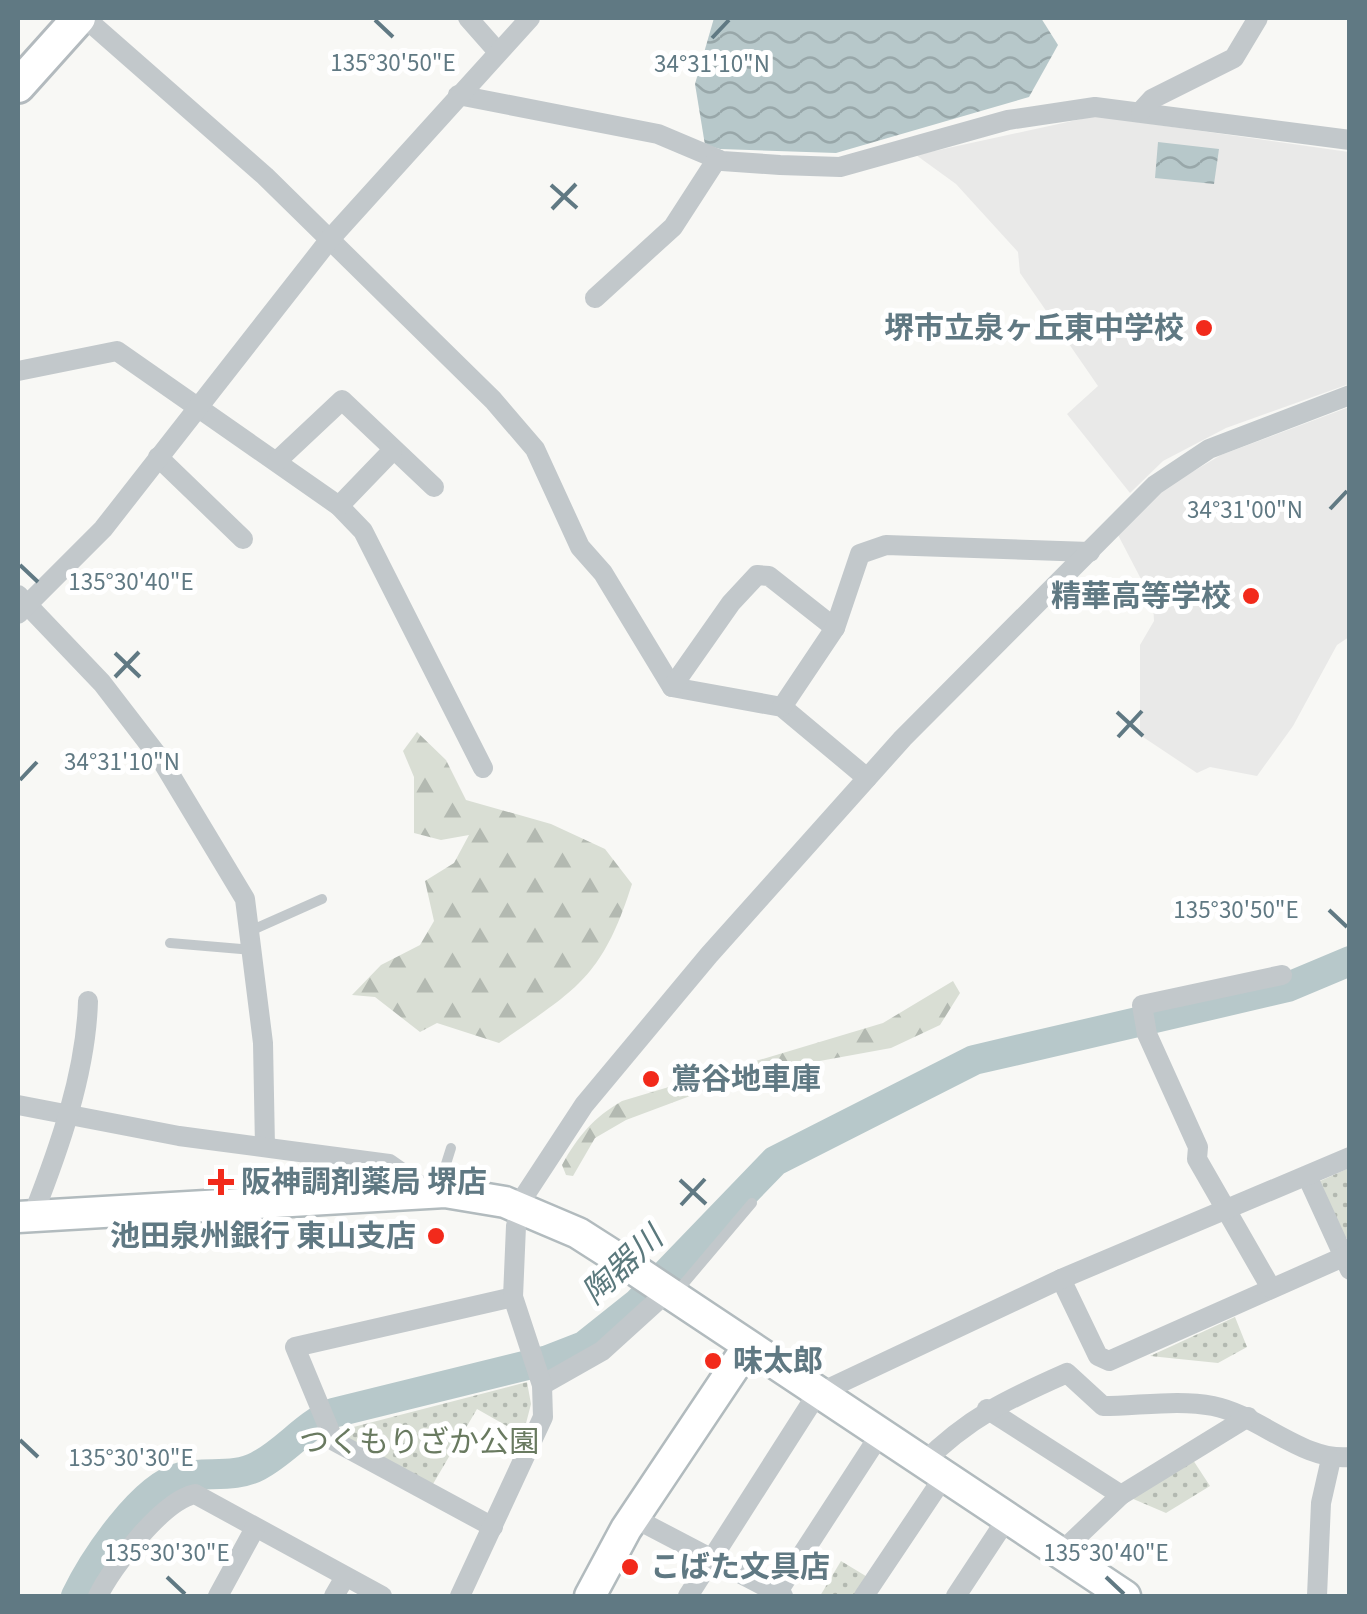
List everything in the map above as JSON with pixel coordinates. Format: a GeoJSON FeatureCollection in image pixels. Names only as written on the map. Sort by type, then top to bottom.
{"type":"FeatureCollection","features":[{"type":"Feature","properties":{"kind":"main road"},"geometry":{"type":"LineString","coordinates":[[18,86],[82,18]]}},
{"type":"Feature","properties":{"kind":"street"},"geometry":{"type":"LineString","coordinates":[[82,18],[330,239],[493,400],[535,449],[580,547],[603,573],[672,687],[782,708],[868,778]]}},
{"type":"Feature","properties":{"kind":"street"},"geometry":{"type":"LineString","coordinates":[[468,18],[498,52]]}},
{"type":"Feature","properties":{"kind":"street"},"geometry":{"type":"LineString","coordinates":[[264,1147],[263,1043],[245,900],[162,761],[102,683],[21,604],[103,529],[330,239],[530,18]]}},
{"type":"Feature","properties":{"kind":"street"},"geometry":{"type":"LineString","coordinates":[[1141,110],[1152,100],[1234,58],[1258,18]]}},
{"type":"Feature","properties":{"kind":"street"},"geometry":{"type":"LineString","coordinates":[[458,95],[658,134],[717,159],[840,167],[1008,120],[1095,107],[1350,140]]}},
{"type":"Feature","properties":{"kind":"street"},"geometry":{"type":"LineString","coordinates":[[595,298],[674,227],[717,159]]}},
{"type":"Feature","properties":{"kind":"street"},"geometry":{"type":"LineString","coordinates":[[18,371],[117,350],[339,506],[363,531],[483,768]]}},
{"type":"Feature","properties":{"kind":"street"},"geometry":{"type":"LineString","coordinates":[[460,1596],[543,1417],[536,1371],[513,1297],[520,1209],[584,1104],[868,778],[1155,484],[1209,449],[1350,395]]}},
{"type":"Feature","properties":{"kind":"street"},"geometry":{"type":"LineString","coordinates":[[278,462],[342,400],[434,488]]}},
{"type":"Feature","properties":{"kind":"street"},"geometry":{"type":"LineString","coordinates":[[339,506],[392,451]]}},
{"type":"Feature","properties":{"kind":"street"},"geometry":{"type":"LineString","coordinates":[[158,456],[243,540]]}},
{"type":"Feature","properties":{"kind":"street"},"geometry":{"type":"LineString","coordinates":[[782,708],[834,628],[860,554],[868,549],[940,546],[1090,552]]}},
{"type":"Feature","properties":{"kind":"street"},"geometry":{"type":"LineString","coordinates":[[672,687],[731,603],[757,575],[769,576],[834,628]]}},
{"type":"Feature","properties":{"kind":"street"},"geometry":{"type":"LineString","coordinates":[[1272,1288],[1197,1159],[1198,1147],[1144,1020],[1142,1005],[1282,975]]}},
{"type":"Feature","properties":{"kind":"street"},"geometry":{"type":"LineString","coordinates":[[88,1001],[87,1038],[65,1116],[25,1216],[433,1192],[481,1197],[520,1209],[578,1234],[661,1288],[1059,1554],[1108,1592]]}},
{"type":"Feature","properties":{"kind":"street"},"geometry":{"type":"LineString","coordinates":[[18,1106],[389,1164],[433,1192]]}},
{"type":"Feature","properties":{"kind":"street"},"geometry":{"type":"LineString","coordinates":[[688,1596],[817,1394],[1060,1279],[1227,1205],[1350,1157]]}},
{"type":"Feature","properties":{"kind":"street"},"geometry":{"type":"LineString","coordinates":[[1060,1279],[1098,1356],[1109,1360],[1272,1288],[1347,1260],[1307,1176]]}},
{"type":"Feature","properties":{"kind":"street"},"geometry":{"type":"LineString","coordinates":[[536,1371],[602,1351],[661,1288]]}},
{"type":"Feature","properties":{"kind":"street"},"geometry":{"type":"LineString","coordinates":[[493,1528],[334,1441],[295,1347],[513,1297]]}},
{"type":"Feature","properties":{"kind":"street"},"geometry":{"type":"LineString","coordinates":[[590,1596],[634,1518],[747,1348]]}},
{"type":"Feature","properties":{"kind":"street"},"geometry":{"type":"LineString","coordinates":[[864,1596],[961,1426],[987,1409],[1068,1373],[1103,1406],[1211,1405],[1340,1458],[1321,1503],[1318,1596]]}},
{"type":"Feature","properties":{"kind":"street"},"geometry":{"type":"LineString","coordinates":[[987,1409],[1121,1495]]}},
{"type":"Feature","properties":{"kind":"street"},"geometry":{"type":"LineString","coordinates":[[1059,1554],[1121,1495],[1248,1417]]}},
{"type":"Feature","properties":{"kind":"street"},"geometry":{"type":"LineString","coordinates":[[634,1518],[778,1595],[879,1436]]}},
{"type":"Feature","properties":{"kind":"street"},"geometry":{"type":"LineString","coordinates":[[98,1596],[114,1568],[174,1501],[195,1494],[382,1596]]}},
{"type":"Feature","properties":{"kind":"street"},"geometry":{"type":"LineString","coordinates":[[963,1594],[1006,1520]]}},
{"type":"Feature","properties":{"kind":"street"},"geometry":{"type":"LineString","coordinates":[[218,1596],[255,1528]]}},
{"type":"Feature","properties":{"kind":"street"},"geometry":{"type":"LineString","coordinates":[[334,1596],[345,1577]]}},
{"type":"Feature","properties":{"kind":"lane"},"geometry":{"type":"LineString","coordinates":[[170,944],[252,941],[322,899]]}},
{"type":"Feature","properties":{"kind":"lane"},"geometry":{"type":"LineString","coordinates":[[433,1192],[451,1148]]}},
{"type":"Feature","properties":{"kind":"lane"},"geometry":{"type":"LineString","coordinates":[[661,1288],[752,1203]]}},
{"type":"Feature","properties":{"kind":"shaded area","name":"堺市立泉ヶ丘東中学校"},"geometry":{"type":"Polygon","coordinates":[[[1095,116],[1349,152],[1349,384],[1226,428],[1163,461],[1130,493],[1067,414],[1098,386],[1020,273],[1018,252],[956,184],[916,155],[1095,116]]]}},
{"type":"Feature","properties":{"kind":"shaded area","name":"精華高等学校"},"geometry":{"type":"Polygon","coordinates":[[[1349,407],[1349,637],[1337,645],[1293,726],[1257,776],[1210,767],[1197,773],[1140,735],[1140,645],[1154,621],[1153,602],[1118,535],[1163,489],[1221,455],[1349,407]]]}},
{"type":"Feature","properties":{"kind":"green space"},"geometry":{"type":"Polygon","coordinates":[[[417,732],[446,760],[466,800],[551,824],[605,849],[632,884],[610,941],[584,978],[499,1043],[437,1023],[420,1032],[375,997],[352,995],[381,965],[420,945],[434,921],[425,881],[454,863],[469,835],[441,840],[414,833],[414,777],[403,751],[417,732]]]}},
{"type":"Feature","properties":{"kind":"green space"},"geometry":{"type":"Polygon","coordinates":[[[953,981],[960,993],[940,1025],[891,1048],[749,1074],[626,1120],[595,1138],[573,1176],[566,1175],[562,1165],[580,1136],[622,1101],[883,1023],[953,981]]]}},
{"type":"Feature","properties":{"kind":"green space"},"geometry":{"type":"Polygon","coordinates":[[[1349,1168],[1349,1237],[1344,1239],[1318,1182],[1349,1168]]]}},
{"type":"Feature","properties":{"kind":"green space"},"geometry":{"type":"Polygon","coordinates":[[[1235,1317],[1247,1347],[1218,1363],[1150,1356],[1235,1317]]]}},
{"type":"Feature","properties":{"kind":"green space","name":"つくもりざか公園"},"geometry":{"type":"Polygon","coordinates":[[[527,1382],[531,1404],[523,1435],[477,1409],[433,1484],[342,1438],[338,1431],[527,1382]]]}},
{"type":"Feature","properties":{"kind":"green space"},"geometry":{"type":"Polygon","coordinates":[[[1193,1460],[1210,1486],[1166,1513],[1131,1498],[1193,1460]]]}},
{"type":"Feature","properties":{"kind":"green space"},"geometry":{"type":"Polygon","coordinates":[[[841,1561],[869,1578],[858,1596],[820,1596],[841,1561]]]}},
{"type":"Feature","properties":{"kind":"water"},"geometry":{"type":"Polygon","coordinates":[[[714,18],[1041,18],[1058,45],[1029,97],[836,153],[720,149],[705,145],[695,84],[714,18]]]}},
{"type":"Feature","properties":{"kind":"water"},"geometry":{"type":"Polygon","coordinates":[[[1158,142],[1219,149],[1214,184],[1155,178],[1158,142]]]}},
{"type":"Feature","properties":{"kind":"waterway","name":"陶器川"},"geometry":{"type":"LineString","coordinates":[[76,1596],[120,1527],[166,1483],[191,1475],[249,1470],[333,1413],[548,1360],[584,1346],[638,1303],[775,1161],[974,1060],[1288,987],[1350,961]]}},
{"type":"Feature","properties":{"kind":"place","name":"堺市立泉ヶ丘東中学校"},"geometry":{"type":"Point","coordinates":[1204,328]}},
{"type":"Feature","properties":{"kind":"place","name":"精華高等学校"},"geometry":{"type":"Point","coordinates":[1251,596]}},
{"type":"Feature","properties":{"kind":"place","name":"鴬谷地車庫"},"geometry":{"type":"Point","coordinates":[651,1079]}},
{"type":"Feature","properties":{"kind":"place","name":"阪神調剤薬局 堺店"},"geometry":{"type":"Point","coordinates":[221,1182]}},
{"type":"Feature","properties":{"kind":"place","name":"池田泉州銀行 東山支店"},"geometry":{"type":"Point","coordinates":[436,1236]}},
{"type":"Feature","properties":{"kind":"place","name":"味太郎"},"geometry":{"type":"Point","coordinates":[713,1361]}},
{"type":"Feature","properties":{"kind":"place","name":"こばた文具店"},"geometry":{"type":"Point","coordinates":[630,1567]}}]}
